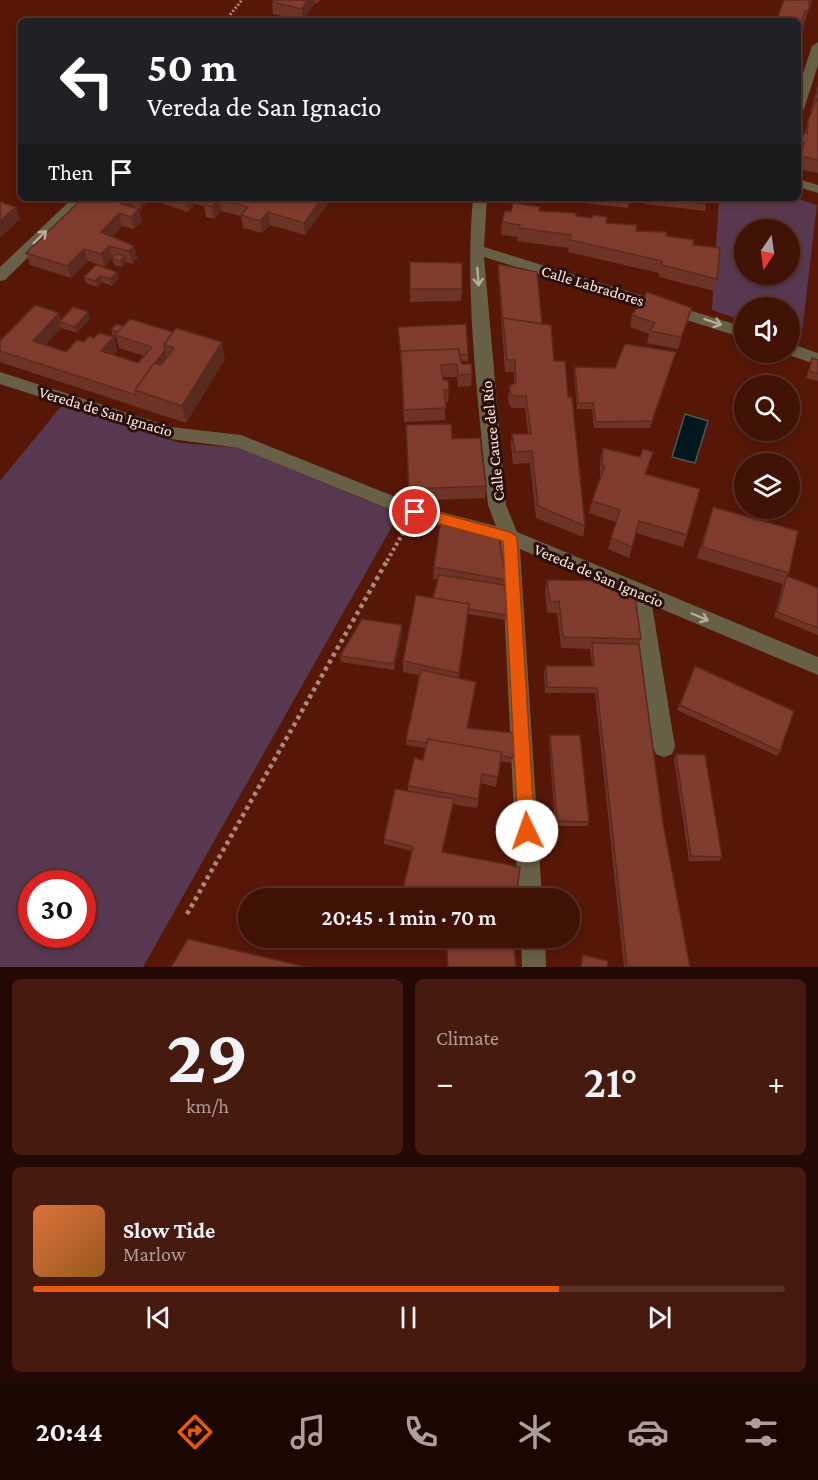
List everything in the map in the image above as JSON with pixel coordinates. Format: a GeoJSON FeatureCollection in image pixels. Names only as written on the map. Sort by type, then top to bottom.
{"type":"FeatureCollection","features":[{"type":"Feature","properties":{"kind":"street"},"geometry":{"type":"LineString","coordinates":[[801,100],[818,46]]}},
{"type":"Feature","properties":{"kind":"street"},"geometry":{"type":"LineString","coordinates":[[801,184],[818,189]]}},
{"type":"Feature","properties":{"kind":"street"},"geometry":{"type":"LineString","coordinates":[[0,276],[78,201]]}},
{"type":"Feature","properties":{"kind":"street","name":"Calle Cauce del Río"},"geometry":{"type":"LineString","coordinates":[[480,201],[476,250],[497,506],[510,537],[529,888]]}},
{"type":"Feature","properties":{"kind":"street","name":"Calle Labradores"},"geometry":{"type":"LineString","coordinates":[[476,250],[734,330]]}},
{"type":"Feature","properties":{"kind":"street"},"geometry":{"type":"LineString","coordinates":[[800,353],[818,359]]}},
{"type":"Feature","properties":{"kind":"street","name":"Vereda de San Ignacio"},"geometry":{"type":"LineString","coordinates":[[0,378],[171,433],[241,442],[415,512],[510,537],[818,666]]}},
{"type":"Feature","properties":{"kind":"street"},"geometry":{"type":"LineString","coordinates":[[646,594],[642,605],[664,747]]}},
{"type":"Feature","properties":{"kind":"street"},"geometry":{"type":"LineString","coordinates":[[533,948],[534,967]]}},
{"type":"Feature","properties":{"kind":"path"},"geometry":{"type":"LineString","coordinates":[[227,18],[242,0]]}},
{"type":"Feature","properties":{"kind":"path"},"geometry":{"type":"LineString","coordinates":[[187,914],[415,512]]}},
{"type":"Feature","properties":{"kind":"shaded area"},"geometry":{"type":"Polygon","coordinates":[[[801,200],[817,205],[801,340],[800,297],[734,297],[734,318],[712,310],[719,201],[801,200]]]}},
{"type":"Feature","properties":{"kind":"shaded area"},"geometry":{"type":"Polygon","coordinates":[[[63,404],[180,443],[240,448],[399,514],[143,967],[0,967],[0,481],[63,404]]]}},
{"type":"Feature","properties":{"kind":"water"},"geometry":{"type":"Polygon","coordinates":[[[685,414],[708,421],[695,463],[672,457],[685,414]]]}},
{"type":"Feature","properties":{"kind":"building"},"geometry":{"type":"Polygon","coordinates":[[[274,0],[308,0],[302,9],[272,2],[274,0]]]}},
{"type":"Feature","properties":{"kind":"building"},"geometry":{"type":"Polygon","coordinates":[[[784,0],[810,0],[808,11],[805,11],[802,21],[804,22],[803,28],[801,28],[801,18],[777,18],[784,0]]]}},
{"type":"Feature","properties":{"kind":"building"},"geometry":{"type":"Polygon","coordinates":[[[818,90],[818,160],[801,156],[804,142],[801,141],[804,133],[807,134],[808,120],[817,99],[814,99],[818,90]]]}},
{"type":"Feature","properties":{"kind":"building"},"geometry":{"type":"Polygon","coordinates":[[[80,201],[124,201],[121,204],[139,209],[131,217],[119,213],[101,232],[134,246],[129,251],[109,246],[101,254],[84,249],[67,266],[26,253],[80,201]]]}},
{"type":"Feature","properties":{"kind":"building"},"geometry":{"type":"Polygon","coordinates":[[[206,201],[217,201],[212,207],[204,204],[206,201]]]}},
{"type":"Feature","properties":{"kind":"building"},"geometry":{"type":"Polygon","coordinates":[[[229,201],[320,201],[304,223],[268,212],[260,221],[241,215],[248,207],[229,201]]]}},
{"type":"Feature","properties":{"kind":"building"},"geometry":{"type":"Polygon","coordinates":[[[678,201],[706,201],[706,204],[678,201]]]}},
{"type":"Feature","properties":{"kind":"building"},"geometry":{"type":"Polygon","coordinates":[[[0,202],[16,207],[0,221],[0,202]]]}},
{"type":"Feature","properties":{"kind":"building"},"geometry":{"type":"Polygon","coordinates":[[[513,203],[540,207],[539,211],[576,213],[576,216],[592,218],[593,215],[607,217],[606,223],[637,225],[636,231],[667,232],[666,236],[694,240],[693,245],[720,248],[717,279],[662,265],[662,261],[570,240],[571,235],[519,228],[520,225],[502,222],[505,211],[511,212],[513,203]]]}},
{"type":"Feature","properties":{"kind":"building"},"geometry":{"type":"Polygon","coordinates":[[[116,254],[125,256],[120,261],[112,258],[116,254]]]}},
{"type":"Feature","properties":{"kind":"building"},"geometry":{"type":"Polygon","coordinates":[[[410,262],[462,263],[462,289],[410,289],[410,262]]]}},
{"type":"Feature","properties":{"kind":"building"},"geometry":{"type":"Polygon","coordinates":[[[498,264],[537,272],[542,324],[503,318],[503,323],[498,264]]]}},
{"type":"Feature","properties":{"kind":"building"},"geometry":{"type":"Polygon","coordinates":[[[96,265],[117,272],[110,279],[100,276],[95,281],[84,277],[96,265]]]}},
{"type":"Feature","properties":{"kind":"building"},"geometry":{"type":"Polygon","coordinates":[[[647,292],[692,308],[681,337],[650,331],[655,323],[632,315],[647,292]]]}},
{"type":"Feature","properties":{"kind":"building"},"geometry":{"type":"Polygon","coordinates":[[[35,305],[59,313],[33,341],[66,352],[77,340],[84,342],[89,336],[94,338],[99,333],[114,337],[101,351],[138,363],[152,347],[115,335],[130,319],[173,332],[164,345],[165,350],[135,390],[136,395],[0,351],[0,339],[35,305]]]}},
{"type":"Feature","properties":{"kind":"building"},"geometry":{"type":"Polygon","coordinates":[[[73,307],[88,312],[75,327],[59,322],[73,307]]]}},
{"type":"Feature","properties":{"kind":"building"},"geometry":{"type":"Polygon","coordinates":[[[503,318],[551,325],[554,361],[565,361],[568,397],[572,397],[585,526],[538,506],[532,451],[515,452],[512,434],[531,434],[526,396],[514,396],[510,393],[510,386],[516,382],[515,360],[507,360],[503,318]]]}},
{"type":"Feature","properties":{"kind":"building"},"geometry":{"type":"Polygon","coordinates":[[[116,324],[123,326],[118,332],[111,330],[116,324]]]}},
{"type":"Feature","properties":{"kind":"building"},"geometry":{"type":"Polygon","coordinates":[[[466,324],[468,354],[460,355],[459,349],[401,351],[401,357],[398,327],[466,324]]]}},
{"type":"Feature","properties":{"kind":"building"},"geometry":{"type":"Polygon","coordinates":[[[176,328],[222,342],[182,406],[135,390],[154,363],[161,365],[174,348],[164,345],[176,328]]]}},
{"type":"Feature","properties":{"kind":"building"},"geometry":{"type":"Polygon","coordinates":[[[625,344],[676,352],[652,421],[596,422],[593,403],[578,403],[575,367],[615,368],[625,344]]]}},
{"type":"Feature","properties":{"kind":"building"},"geometry":{"type":"Polygon","coordinates":[[[459,349],[461,364],[471,364],[472,374],[458,375],[457,364],[441,365],[443,380],[448,380],[449,390],[444,390],[446,408],[404,410],[401,351],[459,349]]]}},
{"type":"Feature","properties":{"kind":"building"},"geometry":{"type":"Polygon","coordinates":[[[812,358],[818,360],[818,374],[809,371],[812,358]]]}},
{"type":"Feature","properties":{"kind":"building"},"geometry":{"type":"Polygon","coordinates":[[[451,424],[452,439],[480,438],[486,486],[409,489],[406,425],[451,424]]]}},
{"type":"Feature","properties":{"kind":"building"},"geometry":{"type":"Polygon","coordinates":[[[603,448],[640,457],[643,449],[653,452],[645,474],[700,489],[687,535],[639,521],[632,547],[611,538],[620,510],[592,501],[605,466],[602,465],[603,448]]]}},
{"type":"Feature","properties":{"kind":"building"},"geometry":{"type":"Polygon","coordinates":[[[713,507],[734,513],[734,519],[756,519],[798,531],[789,573],[702,547],[713,507]]]}},
{"type":"Feature","properties":{"kind":"building"},"geometry":{"type":"Polygon","coordinates":[[[441,518],[465,520],[498,532],[506,580],[434,567],[441,518]]]}},
{"type":"Feature","properties":{"kind":"building"},"geometry":{"type":"Polygon","coordinates":[[[439,575],[505,585],[507,615],[469,609],[469,604],[433,598],[439,575]]]}},
{"type":"Feature","properties":{"kind":"building"},"geometry":{"type":"Polygon","coordinates":[[[787,576],[818,588],[818,628],[777,612],[787,576]]]}},
{"type":"Feature","properties":{"kind":"building"},"geometry":{"type":"Polygon","coordinates":[[[547,580],[619,581],[634,589],[641,639],[563,637],[559,601],[550,602],[547,580]]]}},
{"type":"Feature","properties":{"kind":"building"},"geometry":{"type":"Polygon","coordinates":[[[416,595],[469,604],[459,673],[403,661],[416,595]]]}},
{"type":"Feature","properties":{"kind":"building"},"geometry":{"type":"Polygon","coordinates":[[[362,619],[402,625],[394,664],[340,656],[362,619]]]}},
{"type":"Feature","properties":{"kind":"building"},"geometry":{"type":"Polygon","coordinates":[[[592,643],[639,644],[663,823],[690,967],[627,967],[597,688],[547,687],[546,666],[594,666],[592,643]]]}},
{"type":"Feature","properties":{"kind":"building"},"geometry":{"type":"Polygon","coordinates":[[[695,666],[794,711],[780,751],[680,705],[695,666]]]}},
{"type":"Feature","properties":{"kind":"building"},"geometry":{"type":"Polygon","coordinates":[[[421,670],[476,682],[467,728],[516,733],[513,758],[501,756],[502,752],[428,739],[427,743],[406,740],[421,670]]]}},
{"type":"Feature","properties":{"kind":"building"},"geometry":{"type":"Polygon","coordinates":[[[550,735],[580,735],[589,822],[557,821],[550,735]]]}},
{"type":"Feature","properties":{"kind":"building"},"geometry":{"type":"Polygon","coordinates":[[[428,739],[502,752],[498,777],[482,774],[478,799],[408,786],[414,758],[423,760],[428,739]]]}},
{"type":"Feature","properties":{"kind":"building"},"geometry":{"type":"Polygon","coordinates":[[[676,754],[705,755],[722,857],[691,856],[676,754]]]}},
{"type":"Feature","properties":{"kind":"building"},"geometry":{"type":"Polygon","coordinates":[[[395,789],[454,799],[442,852],[520,867],[517,888],[403,888],[413,847],[384,839],[395,789]]]}},
{"type":"Feature","properties":{"kind":"building"},"geometry":{"type":"Polygon","coordinates":[[[188,939],[306,967],[171,967],[188,939]]]}},
{"type":"Feature","properties":{"kind":"building"},"geometry":{"type":"Polygon","coordinates":[[[447,948],[514,948],[516,967],[448,967],[447,948]]]}},
{"type":"Feature","properties":{"kind":"building"},"geometry":{"type":"Polygon","coordinates":[[[583,955],[608,961],[607,967],[581,967],[583,955]]]}},
{"type":"Feature","properties":{"kind":"route"},"geometry":{"type":"LineString","coordinates":[[415,512],[510,537],[527,831]]}}]}
